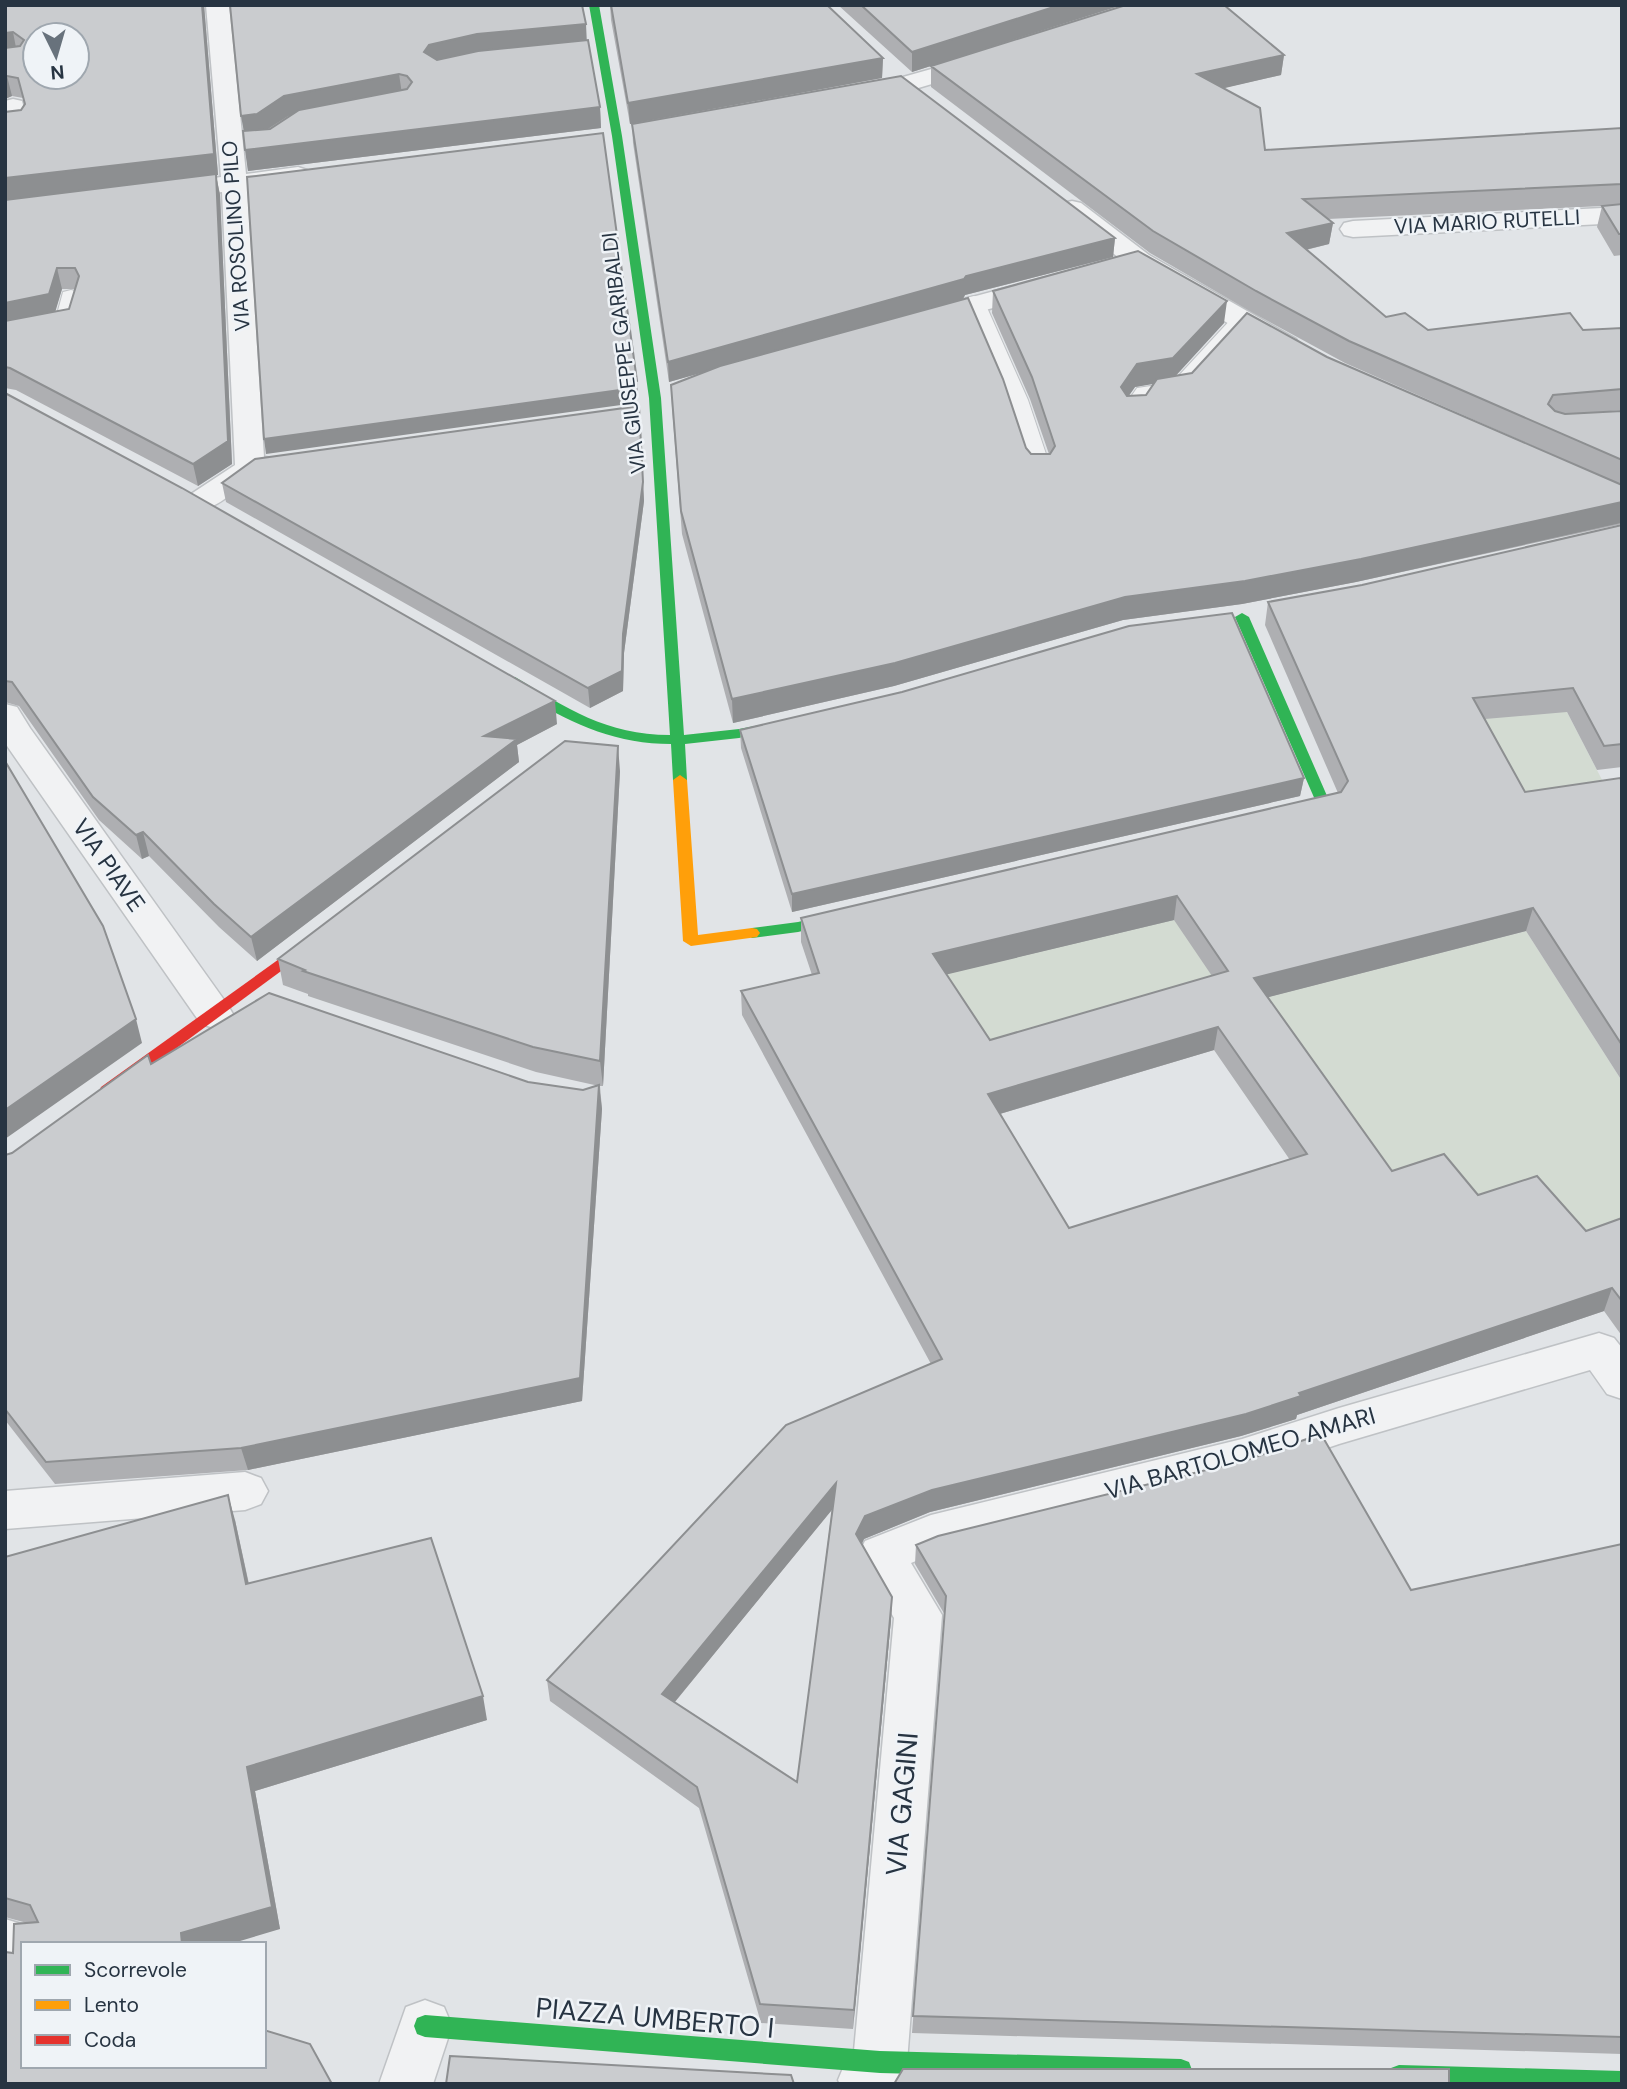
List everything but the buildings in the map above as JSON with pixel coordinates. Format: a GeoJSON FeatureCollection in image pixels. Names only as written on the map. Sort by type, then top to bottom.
{"type":"FeatureCollection","features":[{"type":"Feature","properties":{"kind":"main road","name":"VIA GIUSEPPE GARIBALDI"},"geometry":{"type":"LineString","coordinates":[[595,8],[666,394],[679,741],[691,941],[798,927],[865,911]]}},
{"type":"Feature","properties":{"kind":"main road"},"geometry":{"type":"LineString","coordinates":[[1242,617],[1324,804],[1270,817]]}},
{"type":"Feature","properties":{"kind":"main road"},"geometry":{"type":"LineString","coordinates":[[497,672],[587,731],[628,738],[679,741],[726,737],[807,719]]}},
{"type":"Feature","properties":{"kind":"main road"},"geometry":{"type":"LineString","coordinates":[[92,1102],[333,925]]}},
{"type":"Feature","properties":{"kind":"main road","name":"PIAZZA UMBERTO I"},"geometry":{"type":"LineString","coordinates":[[425,2025],[871,2073],[1202,2071]]}},
{"type":"Feature","properties":{"kind":"main road"},"geometry":{"type":"LineString","coordinates":[[1384,2076],[1622,2082]]}},
{"type":"Feature","properties":{"kind":"street","name":"VIA ROSOLINO PILO"},"geometry":{"type":"LineString","coordinates":[[217,5],[243,145],[234,182],[250,467]]}},
{"type":"Feature","properties":{"kind":"street"},"geometry":{"type":"LineString","coordinates":[[595,8],[619,9]]}},
{"type":"Feature","properties":{"kind":"street"},"geometry":{"type":"LineString","coordinates":[[837,96],[906,84],[955,71],[1002,54]]}},
{"type":"Feature","properties":{"kind":"street"},"geometry":{"type":"LineString","coordinates":[[887,66],[928,101]]}},
{"type":"Feature","properties":{"kind":"street"},"geometry":{"type":"LineString","coordinates":[[590,139],[645,131]]}},
{"type":"Feature","properties":{"kind":"street"},"geometry":{"type":"LineString","coordinates":[[140,194],[316,172]]}},
{"type":"Feature","properties":{"kind":"street"},"geometry":{"type":"LineString","coordinates":[[1051,193],[1140,261],[1311,359]]}},
{"type":"Feature","properties":{"kind":"street","name":"VIA MARIO RUTELLI"},"geometry":{"type":"LineString","coordinates":[[1353,229],[1622,215]]}},
{"type":"Feature","properties":{"kind":"street"},"geometry":{"type":"LineString","coordinates":[[1102,270],[1140,261]]}},
{"type":"Feature","properties":{"kind":"street"},"geometry":{"type":"LineString","coordinates":[[896,327],[1063,280]]}},
{"type":"Feature","properties":{"kind":"street"},"geometry":{"type":"LineString","coordinates":[[630,416],[666,394]]}},
{"type":"Feature","properties":{"kind":"street"},"geometry":{"type":"LineString","coordinates":[[199,503],[250,467],[291,462]]}},
{"type":"Feature","properties":{"kind":"street","name":"VIA PIAVE"},"geometry":{"type":"LineString","coordinates":[[5,714],[14,731],[214,1014]]}},
{"type":"Feature","properties":{"kind":"street"},"geometry":{"type":"LineString","coordinates":[[246,991],[285,1004]]}},
{"type":"Feature","properties":{"kind":"street","name":"VIA BARTOLOMEO AMARI"},"geometry":{"type":"LineString","coordinates":[[881,1555],[931,1535],[1242,1458],[1339,1426],[1610,1366]]}},
{"type":"Feature","properties":{"kind":"street"},"geometry":{"type":"LineString","coordinates":[[5,1510],[245,1491]]}},
{"type":"Feature","properties":{"kind":"street","name":"VIA GAGINI"},"geometry":{"type":"LineString","coordinates":[[871,2073],[918,1615],[881,1555]]}},
{"type":"Feature","properties":{"kind":"street"},"geometry":{"type":"LineString","coordinates":[[406,2084],[425,2025]]}},
{"type":"Feature","properties":{"kind":"lane"},"geometry":{"type":"LineString","coordinates":[[580,53],[602,52]]}},
{"type":"Feature","properties":{"kind":"lane"},"geometry":{"type":"LineString","coordinates":[[5,336],[66,323],[71,297]]}},
{"type":"Feature","properties":{"kind":"lane"},"geometry":{"type":"LineString","coordinates":[[974,303],[1016,400],[1039,469]]}},
{"type":"Feature","properties":{"kind":"lane"},"geometry":{"type":"LineString","coordinates":[[1133,411],[1145,393],[1179,388],[1242,321]]}},
{"type":"Feature","properties":{"kind":"shaded area"},"geometry":{"type":"Polygon","coordinates":[[[1555,689],[1613,801],[1519,815],[1472,720],[1555,689]]]}},
{"type":"Feature","properties":{"kind":"shaded area"},"geometry":{"type":"Polygon","coordinates":[[[1161,887],[1224,994],[987,1064],[932,977],[1129,930],[1161,887]]]}},
{"type":"Feature","properties":{"kind":"shaded area"},"geometry":{"type":"Polygon","coordinates":[[[1526,931],[1622,1081],[1622,1239],[1386,1195],[1250,1001],[1526,931]]]}},
{"type":"Feature","properties":{"kind":"traffic: fast"},"geometry":{"type":"LineString","coordinates":[[594,5],[617,136],[655,398],[680,780]]}},
{"type":"Feature","properties":{"kind":"traffic: fast"},"geometry":{"type":"LineString","coordinates":[[1242,617],[1324,805],[1280,815]]}},
{"type":"Feature","properties":{"kind":"traffic: fast"},"geometry":{"type":"LineString","coordinates":[[510,680],[575,719],[610,732],[635,737],[713,737],[791,723]]}},
{"type":"Feature","properties":{"kind":"traffic: fast"},"geometry":{"type":"LineString","coordinates":[[752,933],[798,927],[853,914]]}},
{"type":"Feature","properties":{"kind":"traffic: fast"},"geometry":{"type":"LineString","coordinates":[[425,2026],[880,2062],[1181,2070]]}},
{"type":"Feature","properties":{"kind":"traffic: fast"},"geometry":{"type":"LineString","coordinates":[[1399,2076],[1622,2082]]}},
{"type":"Feature","properties":{"kind":"traffic: slow"},"geometry":{"type":"LineString","coordinates":[[680,780],[691,941],[752,933]]}},
{"type":"Feature","properties":{"kind":"traffic: jam"},"geometry":{"type":"LineString","coordinates":[[107,1091],[321,934]]}}]}
